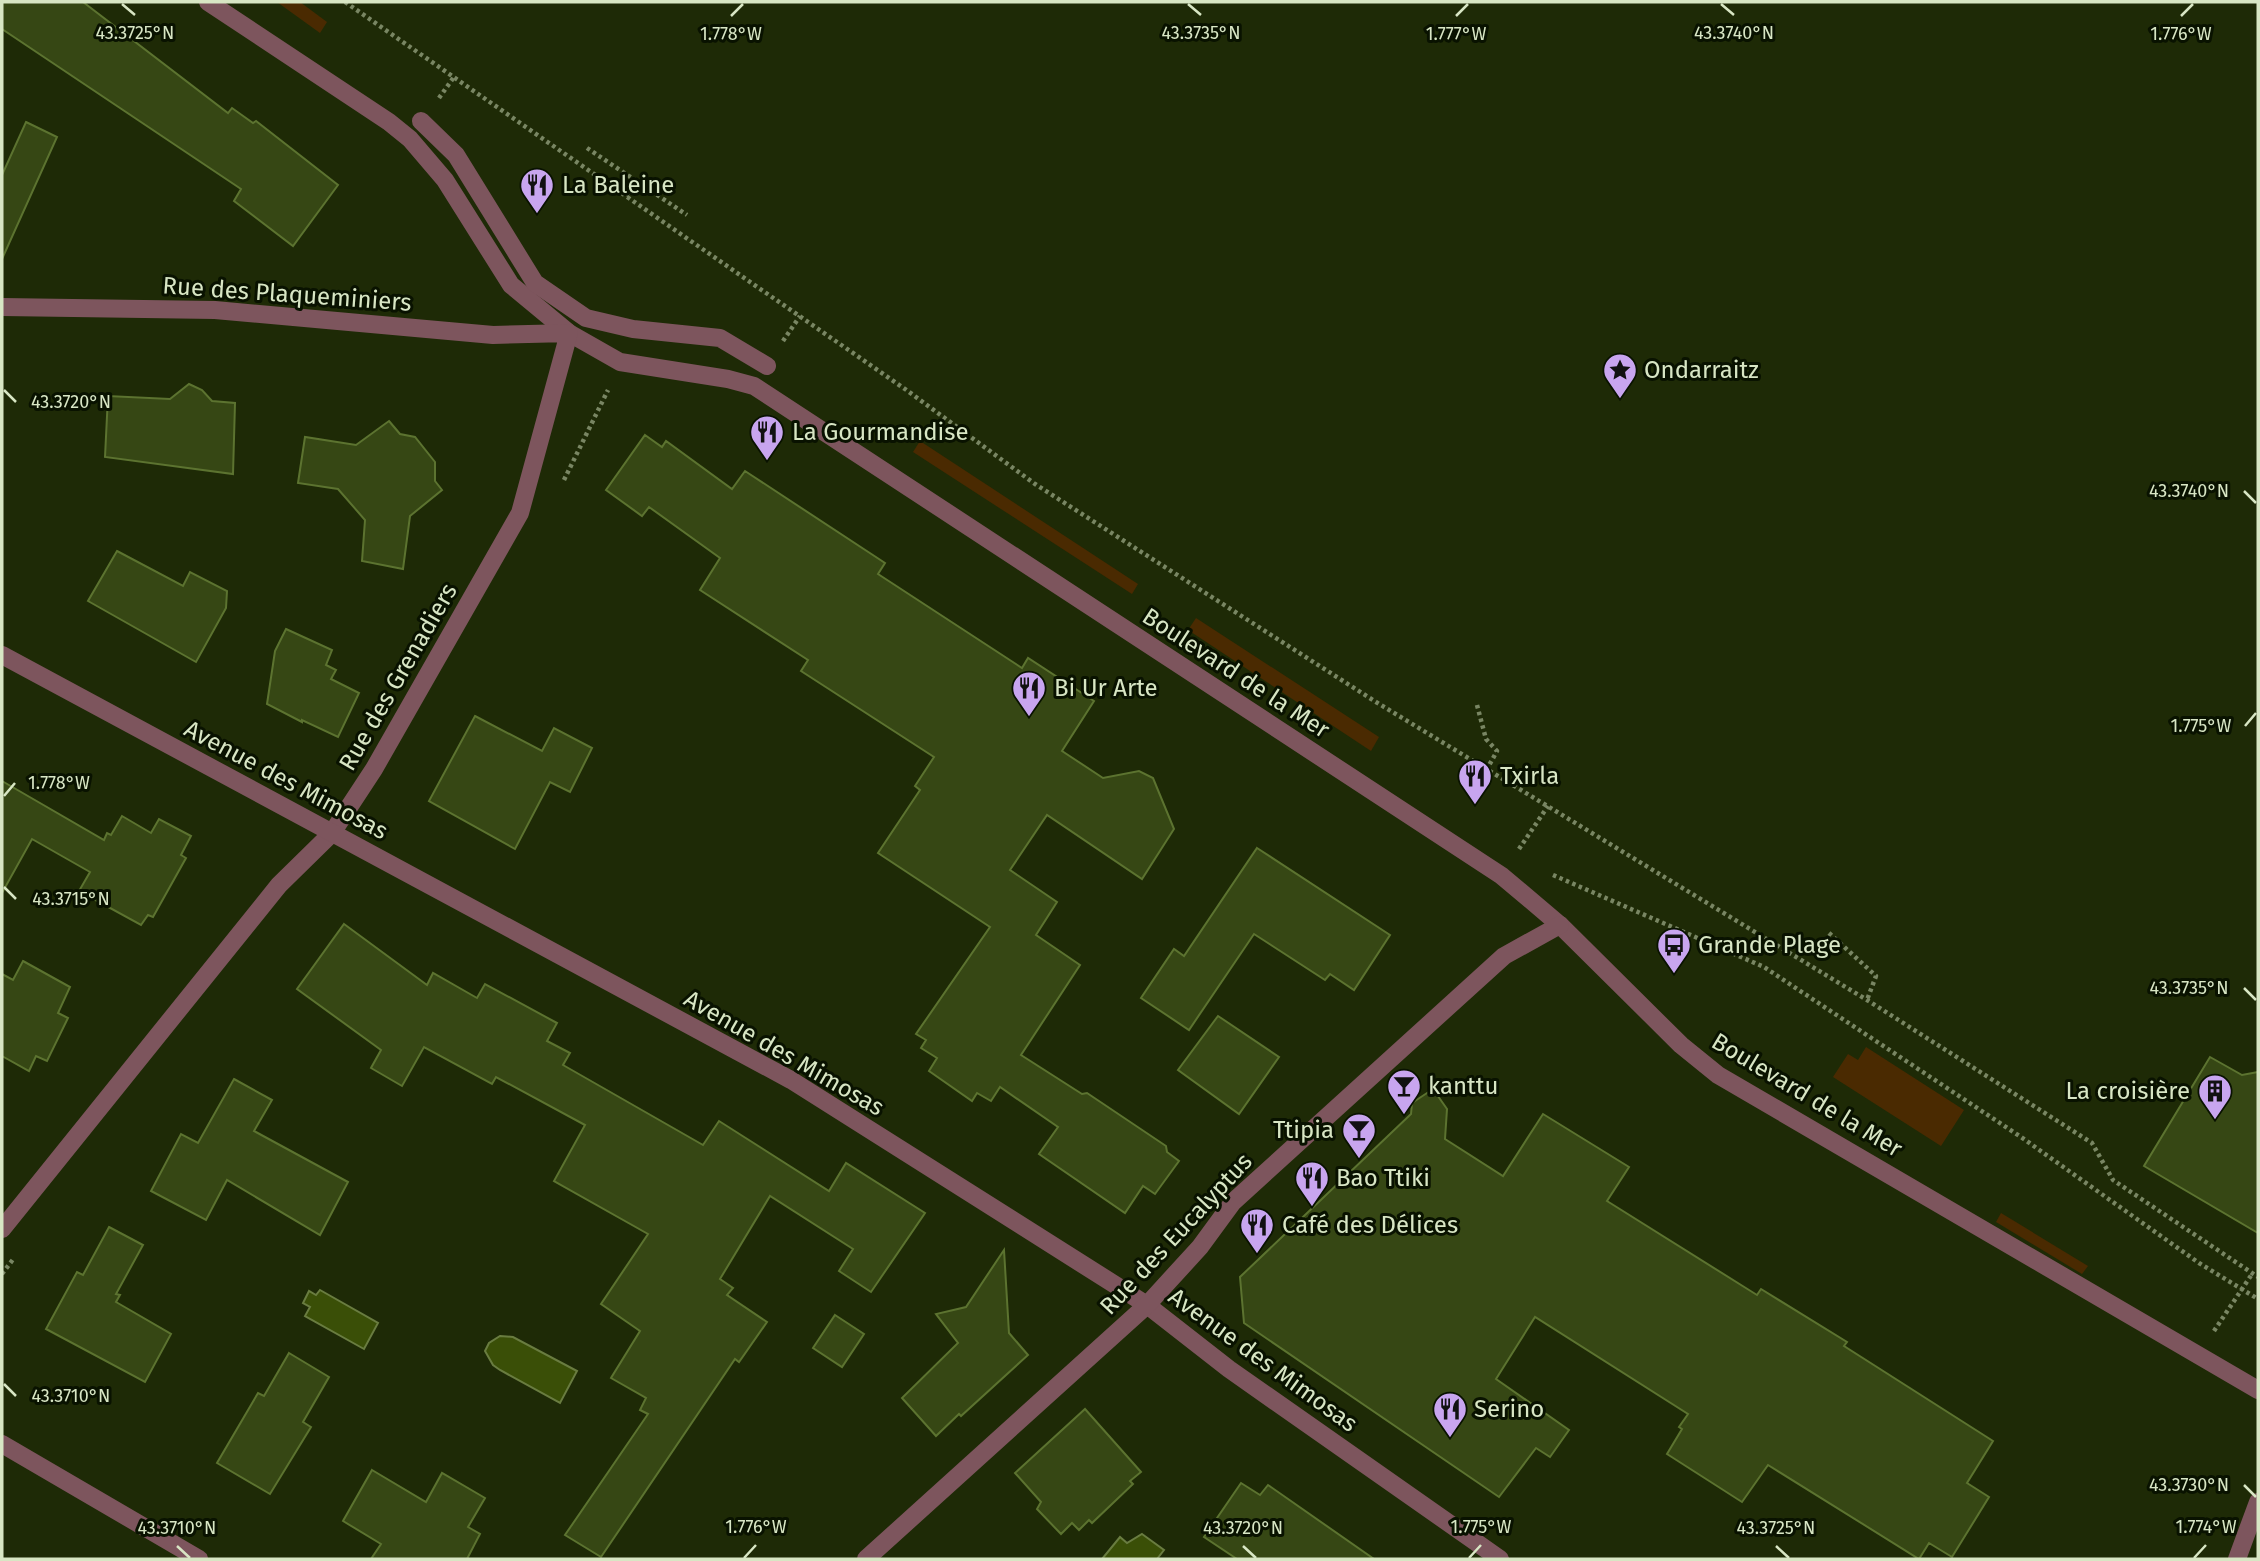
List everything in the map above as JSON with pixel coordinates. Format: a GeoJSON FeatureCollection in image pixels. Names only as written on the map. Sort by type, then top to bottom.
{"type":"FeatureCollection","features":[{"type":"Feature","properties":{"kind":"street","name":"Boulevard de la Mer"},"geometry":{"type":"LineString","coordinates":[[208,2],[410,138],[445,180],[512,285],[569,333],[620,362],[727,379],[754,387],[1502,876],[1560,925],[1681,1045],[1718,1074],[2258,1390]]}},
{"type":"Feature","properties":{"kind":"street"},"geometry":{"type":"LineString","coordinates":[[421,121],[456,155],[534,283],[586,318],[634,329],[720,338],[767,366]]}},
{"type":"Feature","properties":{"kind":"street","name":"Rue des Plaqueminiers"},"geometry":{"type":"LineString","coordinates":[[2,307],[215,310],[493,334],[569,333]]}},
{"type":"Feature","properties":{"kind":"street","name":"Rue des Grenadiers"},"geometry":{"type":"LineString","coordinates":[[2,1229],[279,885],[332,833],[374,769],[520,513],[569,333]]}},
{"type":"Feature","properties":{"kind":"street","name":"Avenue des Mimosas"},"geometry":{"type":"LineString","coordinates":[[2,654],[791,1080],[1147,1305],[1229,1369],[1500,1559]]}},
{"type":"Feature","properties":{"kind":"street","name":"Rue des Eucalyptus"},"geometry":{"type":"LineString","coordinates":[[866,1559],[1147,1305],[1200,1247],[1233,1202],[1504,956],[1560,925]]}},
{"type":"Feature","properties":{"kind":"street"},"geometry":{"type":"LineString","coordinates":[[2,1444],[199,1559]]}},
{"type":"Feature","properties":{"kind":"street"},"geometry":{"type":"LineString","coordinates":[[2237,1559],[2258,1502]]}},
{"type":"Feature","properties":{"kind":"path"},"geometry":{"type":"LineString","coordinates":[[345,2],[905,389],[1035,484],[1376,702],[1867,1000],[2092,1143],[2113,1180],[2258,1277]]}},
{"type":"Feature","properties":{"kind":"path"},"geometry":{"type":"LineString","coordinates":[[587,148],[687,215]]}},
{"type":"Feature","properties":{"kind":"path"},"geometry":{"type":"LineString","coordinates":[[626,196],[636,180]]}},
{"type":"Feature","properties":{"kind":"path"},"geometry":{"type":"LineString","coordinates":[[1477,705],[1486,739],[1497,751],[1487,769]]}},
{"type":"Feature","properties":{"kind":"path"},"geometry":{"type":"LineString","coordinates":[[1513,858],[1548,806]]}},
{"type":"Feature","properties":{"kind":"path"},"geometry":{"type":"LineString","coordinates":[[1550,874],[1764,967],[2021,1137],[2199,1263],[2258,1299]]}},
{"type":"Feature","properties":{"kind":"path"},"geometry":{"type":"LineString","coordinates":[[1829,933],[1876,976],[1867,1000]]}},
{"type":"Feature","properties":{"kind":"path"},"geometry":{"type":"LineString","coordinates":[[2198,1355],[2252,1274]]}},
{"type":"Feature","properties":{"kind":"shaded area"},"geometry":{"type":"Polygon","coordinates":[[[277,2],[300,2],[327,22],[320,33],[277,2]]]}},
{"type":"Feature","properties":{"kind":"shaded area"},"geometry":{"type":"Polygon","coordinates":[[[920,441],[1138,584],[1132,594],[913,452],[920,441]]]}},
{"type":"Feature","properties":{"kind":"shaded area"},"geometry":{"type":"Polygon","coordinates":[[[1196,618],[1379,737],[1371,751],[1188,630],[1196,618]]]}},
{"type":"Feature","properties":{"kind":"shaded area"},"geometry":{"type":"Polygon","coordinates":[[[1866,1047],[1964,1110],[1941,1146],[1833,1077],[1848,1054],[1858,1060],[1866,1047]]]}},
{"type":"Feature","properties":{"kind":"shaded area"},"geometry":{"type":"Polygon","coordinates":[[[2001,1213],[2088,1266],[2082,1274],[1996,1222],[2001,1213]]]}},
{"type":"Feature","properties":{"kind":"shaded area"},"geometry":{"type":"Polygon","coordinates":[[[320,1290],[378,1323],[364,1349],[305,1316],[310,1307],[303,1303],[309,1291],[316,1295],[320,1290]]]}},
{"type":"Feature","properties":{"kind":"shaded area"},"geometry":{"type":"Polygon","coordinates":[[[500,1336],[513,1337],[577,1371],[560,1403],[493,1365],[485,1351],[489,1343],[500,1336]]]}},
{"type":"Feature","properties":{"kind":"shaded area"},"geometry":{"type":"Polygon","coordinates":[[[1142,1534],[1164,1550],[1157,1559],[1102,1559],[1120,1537],[1127,1543],[1142,1534]]]}},
{"type":"Feature","properties":{"kind":"building"},"geometry":{"type":"Polygon","coordinates":[[[2,2],[83,2],[228,113],[232,108],[253,123],[256,121],[338,185],[293,246],[234,201],[241,189],[2,29],[2,2]]]}},
{"type":"Feature","properties":{"kind":"building"},"geometry":{"type":"Polygon","coordinates":[[[26,122],[57,137],[2,259],[2,175],[26,122]]]}},
{"type":"Feature","properties":{"kind":"building"},"geometry":{"type":"Polygon","coordinates":[[[189,384],[202,390],[212,401],[235,403],[233,474],[105,457],[108,396],[170,399],[189,384]]]}},
{"type":"Feature","properties":{"kind":"building"},"geometry":{"type":"Polygon","coordinates":[[[389,421],[400,434],[415,437],[435,462],[435,481],[442,490],[410,516],[403,569],[362,561],[365,520],[338,489],[298,483],[305,437],[356,445],[389,421]]]}},
{"type":"Feature","properties":{"kind":"building"},"geometry":{"type":"Polygon","coordinates":[[[645,435],[662,447],[666,441],[732,489],[745,471],[885,563],[878,574],[1022,668],[1028,658],[1094,701],[1062,751],[1103,778],[1139,771],[1153,778],[1174,829],[1142,879],[1047,815],[1010,870],[1057,902],[1036,935],[1080,965],[1021,1055],[1082,1094],[1087,1093],[1166,1146],[1167,1152],[1179,1161],[1155,1194],[1143,1186],[1125,1213],[1039,1154],[1058,1127],[1000,1087],[991,1101],[977,1093],[972,1101],[929,1071],[937,1058],[921,1048],[926,1040],[916,1034],[990,927],[878,853],[920,790],[915,786],[934,757],[801,671],[808,660],[700,590],[720,558],[649,507],[642,516],[606,490],[645,435]]]}},
{"type":"Feature","properties":{"kind":"building"},"geometry":{"type":"Polygon","coordinates":[[[117,551],[183,586],[190,572],[227,591],[226,608],[196,662],[88,601],[117,551]]]}},
{"type":"Feature","properties":{"kind":"building"},"geometry":{"type":"Polygon","coordinates":[[[286,629],[332,650],[326,665],[336,670],[331,679],[359,693],[338,737],[267,704],[275,651],[286,629]]]}},
{"type":"Feature","properties":{"kind":"building"},"geometry":{"type":"Polygon","coordinates":[[[475,716],[542,751],[554,728],[592,748],[570,792],[550,782],[515,849],[429,801],[475,716]]]}},
{"type":"Feature","properties":{"kind":"building"},"geometry":{"type":"Polygon","coordinates":[[[2,781],[104,840],[107,833],[111,835],[122,816],[151,833],[159,819],[191,836],[181,855],[186,858],[153,917],[148,915],[141,925],[79,891],[90,872],[32,839],[2,893],[2,781]]]}},
{"type":"Feature","properties":{"kind":"building"},"geometry":{"type":"Polygon","coordinates":[[[1257,848],[1390,935],[1354,990],[1330,974],[1325,980],[1254,934],[1189,1030],[1141,998],[1174,949],[1184,956],[1257,848]]]}},
{"type":"Feature","properties":{"kind":"building"},"geometry":{"type":"Polygon","coordinates":[[[344,924],[427,985],[433,973],[477,998],[485,984],[557,1023],[547,1041],[570,1053],[563,1065],[703,1145],[719,1121],[829,1191],[846,1163],[925,1213],[871,1292],[839,1271],[853,1249],[770,1196],[720,1279],[733,1288],[727,1295],[767,1322],[739,1362],[735,1359],[601,1557],[565,1535],[648,1414],[640,1410],[646,1398],[611,1378],[640,1331],[601,1304],[648,1234],[554,1181],[585,1125],[496,1077],[492,1084],[424,1047],[402,1086],[371,1068],[381,1050],[297,989],[344,924]]]}},
{"type":"Feature","properties":{"kind":"building"},"geometry":{"type":"Polygon","coordinates":[[[23,961],[70,987],[58,1013],[68,1018],[47,1061],[36,1056],[29,1071],[2,1056],[2,974],[13,980],[23,961]]]}},
{"type":"Feature","properties":{"kind":"building"},"geometry":{"type":"Polygon","coordinates":[[[1218,1016],[1279,1057],[1239,1114],[1178,1070],[1218,1016]]]}},
{"type":"Feature","properties":{"kind":"building","name":"La croisière"},"geometry":{"type":"Polygon","coordinates":[[[2210,1057],[2242,1075],[2258,1072],[2258,1233],[2144,1166],[2210,1057]]]}},
{"type":"Feature","properties":{"kind":"building"},"geometry":{"type":"Polygon","coordinates":[[[234,1079],[272,1100],[254,1131],[348,1182],[320,1235],[227,1180],[206,1220],[151,1191],[181,1134],[198,1143],[234,1079]]]}},
{"type":"Feature","properties":{"kind":"building"},"geometry":{"type":"Polygon","coordinates":[[[1433,1089],[1447,1109],[1445,1139],[1503,1176],[1543,1114],[1629,1167],[1607,1201],[1757,1295],[1761,1289],[1847,1342],[1844,1346],[1993,1441],[1967,1483],[1989,1497],[1952,1557],[1929,1543],[1919,1559],[1768,1465],[1742,1502],[1667,1454],[1688,1414],[1535,1317],[1496,1379],[1569,1430],[1550,1457],[1536,1448],[1499,1497],[1244,1323],[1240,1277],[1411,1114],[1412,1103],[1433,1089]]]}},
{"type":"Feature","properties":{"kind":"building"},"geometry":{"type":"Polygon","coordinates":[[[109,1227],[143,1245],[116,1294],[120,1295],[116,1302],[171,1334],[145,1382],[46,1329],[77,1272],[83,1275],[109,1227]]]}},
{"type":"Feature","properties":{"kind":"building"},"geometry":{"type":"Polygon","coordinates":[[[1004,1250],[1009,1333],[1028,1355],[936,1436],[902,1398],[958,1343],[936,1314],[966,1307],[1004,1250]]]}},
{"type":"Feature","properties":{"kind":"building"},"geometry":{"type":"Polygon","coordinates":[[[835,1315],[864,1334],[842,1367],[813,1348],[835,1315]]]}},
{"type":"Feature","properties":{"kind":"building"},"geometry":{"type":"Polygon","coordinates":[[[289,1353],[329,1377],[303,1422],[311,1427],[270,1494],[217,1463],[258,1393],[264,1396],[289,1353]]]}},
{"type":"Feature","properties":{"kind":"building"},"geometry":{"type":"Polygon","coordinates":[[[1085,1409],[1141,1472],[1130,1481],[1133,1484],[1092,1523],[1089,1520],[1079,1530],[1072,1523],[1061,1534],[1037,1509],[1041,1502],[1015,1473],[1085,1409]]]}},
{"type":"Feature","properties":{"kind":"building"},"geometry":{"type":"Polygon","coordinates":[[[372,1470],[426,1502],[442,1473],[485,1498],[468,1527],[480,1534],[467,1559],[371,1559],[381,1544],[343,1521],[372,1470]]]}},
{"type":"Feature","properties":{"kind":"building"},"geometry":{"type":"Polygon","coordinates":[[[1241,1483],[1260,1495],[1268,1485],[1374,1559],[1237,1559],[1204,1537],[1241,1483]]]}},
{"type":"Feature","properties":{"kind":"place","name":"La Baleine"},"geometry":{"type":"Point","coordinates":[537,215]}},
{"type":"Feature","properties":{"kind":"place","name":"Ondarraitz"},"geometry":{"type":"Point","coordinates":[1620,400]}},
{"type":"Feature","properties":{"kind":"place","name":"La Gourmandise"},"geometry":{"type":"Point","coordinates":[767,462]}},
{"type":"Feature","properties":{"kind":"place","name":"Bi Ur Arte"},"geometry":{"type":"Point","coordinates":[1029,718]}},
{"type":"Feature","properties":{"kind":"place","name":"Txirla"},"geometry":{"type":"Point","coordinates":[1475,806]}},
{"type":"Feature","properties":{"kind":"place","name":"Grande Plage"},"geometry":{"type":"Point","coordinates":[1674,975]}},
{"type":"Feature","properties":{"kind":"place","name":"kanttu"},"geometry":{"type":"Point","coordinates":[1404,1116]}},
{"type":"Feature","properties":{"kind":"place","name":"La croisière"},"geometry":{"type":"Point","coordinates":[2215,1121]}},
{"type":"Feature","properties":{"kind":"place","name":"Ttipia"},"geometry":{"type":"Point","coordinates":[1359,1160]}},
{"type":"Feature","properties":{"kind":"place","name":"Bao Ttiki"},"geometry":{"type":"Point","coordinates":[1312,1208]}},
{"type":"Feature","properties":{"kind":"place","name":"Café des Délices"},"geometry":{"type":"Point","coordinates":[1257,1255]}},
{"type":"Feature","properties":{"kind":"place","name":"Serino"},"geometry":{"type":"Point","coordinates":[1450,1439]}}]}
